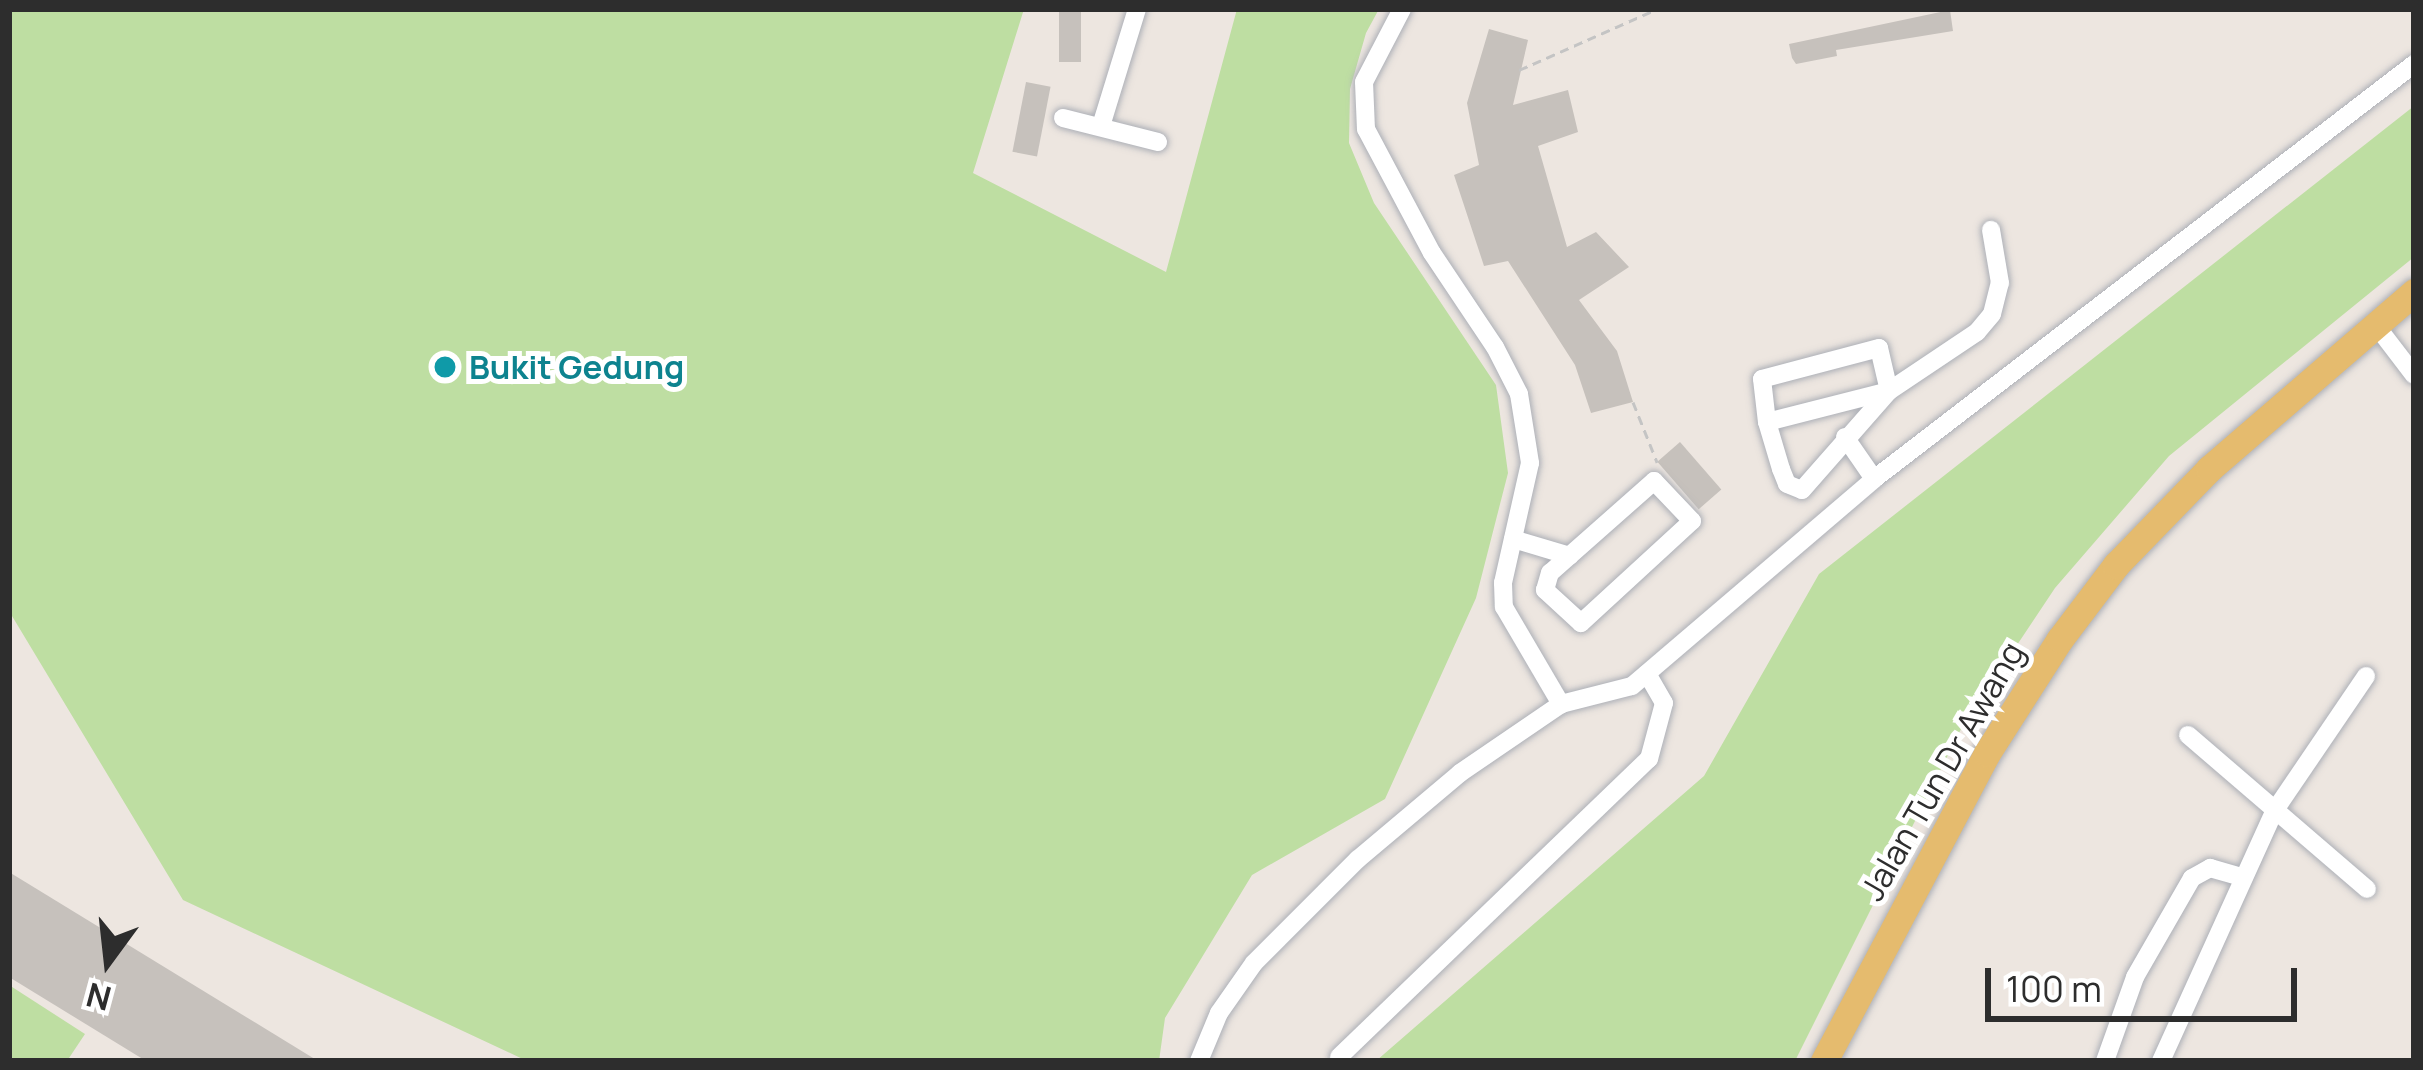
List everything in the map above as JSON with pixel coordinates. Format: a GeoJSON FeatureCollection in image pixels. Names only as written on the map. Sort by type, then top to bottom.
{"type":"FeatureCollection","features":[{"type":"Feature","properties":{"kind":"main road","name":"Jalan Tun Dr Awang"},"geometry":{"type":"LineString","coordinates":[[1824,1061],[1987,753],[2060,639],[2159,516],[2414,292]]}},
{"type":"Feature","properties":{"kind":"street"},"geometry":{"type":"LineString","coordinates":[[1101,126],[1137,9]]}},
{"type":"Feature","properties":{"kind":"street"},"geometry":{"type":"LineString","coordinates":[[1402,9],[1364,82],[1366,129],[1432,253],[1496,347],[1519,394],[1530,463],[1504,607],[1561,704]]}},
{"type":"Feature","properties":{"kind":"street"},"geometry":{"type":"LineString","coordinates":[[1198,1061],[1219,1013],[1254,963],[1358,859],[1460,772],[1561,704],[1632,686],[1874,479],[2414,64]]}},
{"type":"Feature","properties":{"kind":"street"},"geometry":{"type":"LineString","coordinates":[[1063,118],[1158,142]]}},
{"type":"Feature","properties":{"kind":"street"},"geometry":{"type":"LineString","coordinates":[[1889,391],[1880,348],[1762,379],[1767,422],[1787,484],[1802,490],[1889,391],[1977,332],[1992,314],[2000,283],[1991,230]]}},
{"type":"Feature","properties":{"kind":"street"},"geometry":{"type":"LineString","coordinates":[[2374,324],[2414,375]]}},
{"type":"Feature","properties":{"kind":"street"},"geometry":{"type":"LineString","coordinates":[[1767,422],[1889,391]]}},
{"type":"Feature","properties":{"kind":"street"},"geometry":{"type":"LineString","coordinates":[[1845,437],[1874,479]]}},
{"type":"Feature","properties":{"kind":"street"},"geometry":{"type":"LineString","coordinates":[[1819,470],[1845,503]]}},
{"type":"Feature","properties":{"kind":"street"},"geometry":{"type":"LineString","coordinates":[[1654,481],[1691,521],[1581,623],[1545,590],[1550,573],[1570,556],[1654,481]]}},
{"type":"Feature","properties":{"kind":"street"},"geometry":{"type":"LineString","coordinates":[[1513,539],[1570,556]]}},
{"type":"Feature","properties":{"kind":"street"},"geometry":{"type":"LineString","coordinates":[[1339,1057],[1649,759],[1664,704],[1647,674]]}},
{"type":"Feature","properties":{"kind":"street"},"geometry":{"type":"LineString","coordinates":[[2161,1061],[2275,810],[2366,676]]}},
{"type":"Feature","properties":{"kind":"street"},"geometry":{"type":"LineString","coordinates":[[2188,735],[2367,889]]}},
{"type":"Feature","properties":{"kind":"street"},"geometry":{"type":"LineString","coordinates":[[2104,1061],[2135,977],[2192,878],[2210,868],[2244,878]]}},
{"type":"Feature","properties":{"kind":"path"},"geometry":{"type":"LineString","coordinates":[[1519,70],[1652,10]]}},
{"type":"Feature","properties":{"kind":"path"},"geometry":{"type":"LineString","coordinates":[[1634,402],[1657,462]]}},
{"type":"Feature","properties":{"kind":"green space"},"geometry":{"type":"Polygon","coordinates":[[[9,9],[1024,9],[973,173],[1166,272],[1237,9],[1379,9],[1366,33],[1350,89],[1349,143],[1374,203],[1496,385],[1508,473],[1476,598],[1385,799],[1252,875],[1165,1018],[1159,1061],[527,1061],[183,900],[9,611],[9,9]]]}},
{"type":"Feature","properties":{"kind":"green space"},"geometry":{"type":"Polygon","coordinates":[[[2414,106],[2414,257],[2169,456],[2055,588],[1961,729],[1795,1061],[1376,1061],[1704,776],[1819,574],[2414,106]]]}},
{"type":"Feature","properties":{"kind":"green space"},"geometry":{"type":"Polygon","coordinates":[[[9,985],[85,1034],[67,1061],[9,1061],[9,985]]]}},
{"type":"Feature","properties":{"kind":"building"},"geometry":{"type":"Polygon","coordinates":[[[1059,9],[1081,9],[1081,62],[1059,62],[1059,9]]]}},
{"type":"Feature","properties":{"kind":"building"},"geometry":{"type":"Polygon","coordinates":[[[1950,10],[1953,31],[1836,50],[1837,56],[1796,64],[1792,58],[1789,44],[1950,10]]]}},
{"type":"Feature","properties":{"kind":"building"},"geometry":{"type":"Polygon","coordinates":[[[1489,29],[1528,40],[1513,105],[1568,90],[1578,132],[1538,146],[1567,247],[1596,232],[1629,267],[1579,300],[1617,351],[1633,402],[1591,413],[1575,365],[1508,261],[1484,266],[1454,175],[1479,165],[1467,103],[1489,29]]]}},
{"type":"Feature","properties":{"kind":"building"},"geometry":{"type":"Polygon","coordinates":[[[1026,82],[1051,87],[1037,156],[1012,152],[1026,82]]]}},
{"type":"Feature","properties":{"kind":"building"},"geometry":{"type":"Polygon","coordinates":[[[1680,442],[1721,490],[1699,509],[1657,462],[1680,442]]]}},
{"type":"Feature","properties":{"kind":"building"},"geometry":{"type":"Polygon","coordinates":[[[9,872],[318,1061],[146,1061],[9,977],[9,872]]]}},
{"type":"Feature","properties":{"kind":"place","name":"Bukit Gedung"},"geometry":{"type":"Point","coordinates":[445,367]}}]}
